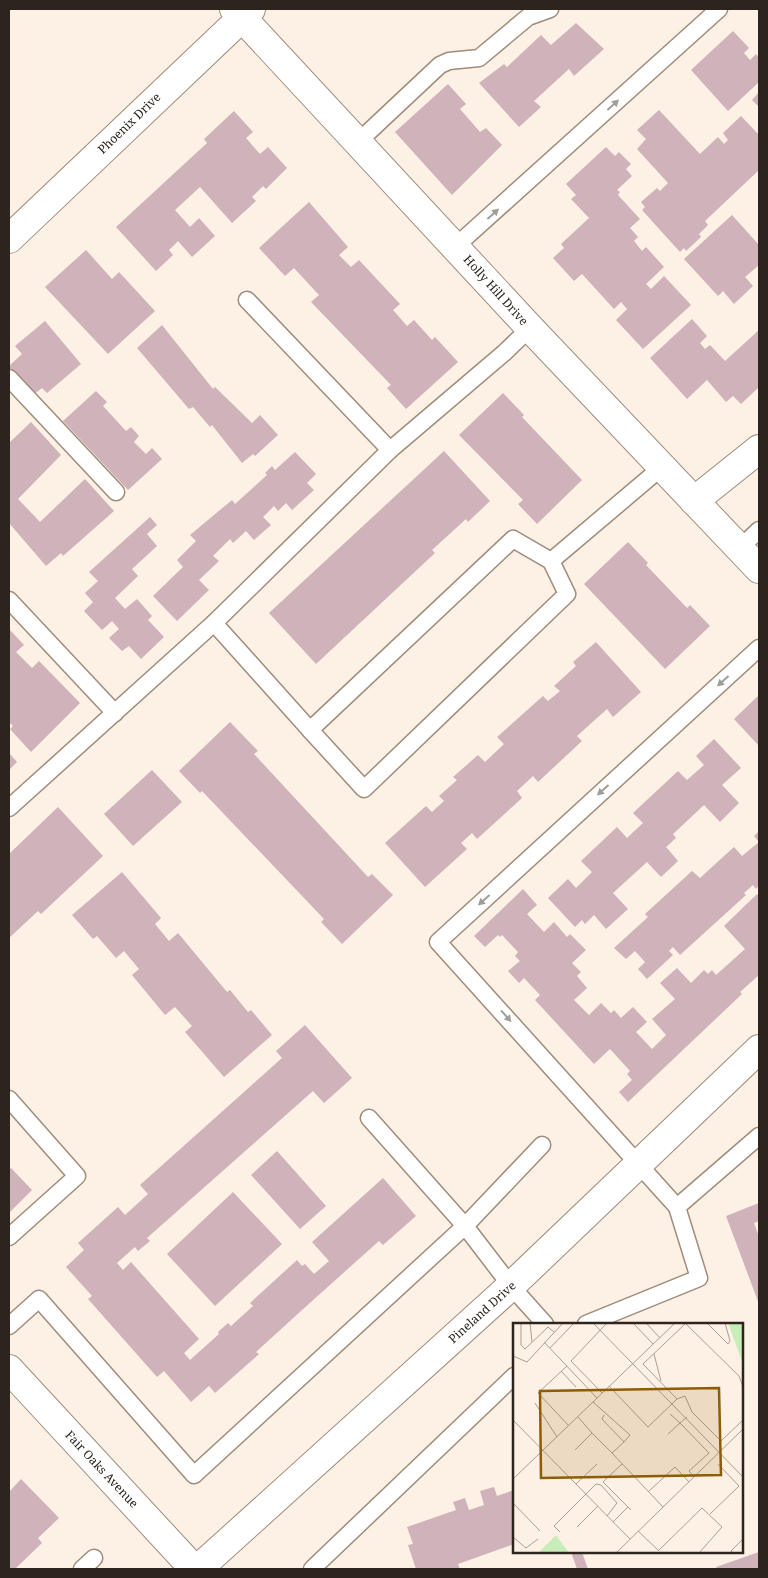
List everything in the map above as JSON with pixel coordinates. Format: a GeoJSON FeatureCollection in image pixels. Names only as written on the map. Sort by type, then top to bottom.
{"type":"FeatureCollection","features":[{"type":"Feature","properties":{"kind":"street","name":"Holly Hill Drive"},"geometry":{"type":"LineString","coordinates":[[242,12],[530,328],[694,501],[750,538],[759,569]]}},
{"type":"Feature","properties":{"kind":"street","name":"Phoenix Drive"},"geometry":{"type":"LineString","coordinates":[[9,239],[242,12]]}},
{"type":"Feature","properties":{"kind":"street"},"geometry":{"type":"LineString","coordinates":[[694,501],[759,449]]}},
{"type":"Feature","properties":{"kind":"street","name":"Pineland Drive"},"geometry":{"type":"LineString","coordinates":[[198,1569],[511,1286],[759,1049]]}},
{"type":"Feature","properties":{"kind":"street","name":"Fair Oaks Avenue"},"geometry":{"type":"LineString","coordinates":[[9,1369],[194,1569]]}},
{"type":"Feature","properties":{"kind":"lane"},"geometry":{"type":"LineString","coordinates":[[358,141],[440,65],[449,61],[479,58],[528,17],[550,9]]}},
{"type":"Feature","properties":{"kind":"lane"},"geometry":{"type":"LineString","coordinates":[[456,246],[718,9]]}},
{"type":"Feature","properties":{"kind":"lane"},"geometry":{"type":"LineString","coordinates":[[247,300],[390,450]]}},
{"type":"Feature","properties":{"kind":"lane"},"geometry":{"type":"LineString","coordinates":[[9,808],[214,623],[390,450],[511,347],[530,328]]}},
{"type":"Feature","properties":{"kind":"lane"},"geometry":{"type":"LineString","coordinates":[[9,378],[116,492]]}},
{"type":"Feature","properties":{"kind":"lane"},"geometry":{"type":"LineString","coordinates":[[551,561],[662,467]]}},
{"type":"Feature","properties":{"kind":"lane"},"geometry":{"type":"LineString","coordinates":[[214,623],[310,730],[364,789],[567,594],[551,561],[513,539],[310,730]]}},
{"type":"Feature","properties":{"kind":"lane"},"geometry":{"type":"LineString","coordinates":[[9,600],[115,713]]}},
{"type":"Feature","properties":{"kind":"lane"},"geometry":{"type":"LineString","coordinates":[[588,1323],[700,1278],[677,1207],[438,942],[759,648]]}},
{"type":"Feature","properties":{"kind":"lane"},"geometry":{"type":"LineString","coordinates":[[9,1099],[77,1176],[9,1237]]}},
{"type":"Feature","properties":{"kind":"lane"},"geometry":{"type":"LineString","coordinates":[[369,1118],[465,1226],[511,1286],[544,1323]]}},
{"type":"Feature","properties":{"kind":"lane"},"geometry":{"type":"LineString","coordinates":[[677,1207],[759,1136]]}},
{"type":"Feature","properties":{"kind":"lane"},"geometry":{"type":"LineString","coordinates":[[9,1326],[38,1299],[194,1475],[465,1226],[542,1145]]}},
{"type":"Feature","properties":{"kind":"lane"},"geometry":{"type":"LineString","coordinates":[[312,1569],[513,1377]]}},
{"type":"Feature","properties":{"kind":"lane"},"geometry":{"type":"LineString","coordinates":[[82,1569],[94,1558]]}},
{"type":"Feature","properties":{"kind":"building"},"geometry":{"type":"Polygon","coordinates":[[[576,23],[604,49],[574,76],[569,69],[534,101],[541,107],[519,127],[479,83],[504,64],[507,67],[541,35],[551,45],[576,23]]]}},
{"type":"Feature","properties":{"kind":"building"},"geometry":{"type":"Polygon","coordinates":[[[733,31],[749,48],[744,53],[750,60],[756,54],[759,58],[759,82],[728,111],[691,70],[733,31]]]}},
{"type":"Feature","properties":{"kind":"building"},"geometry":{"type":"Polygon","coordinates":[[[448,84],[466,104],[460,109],[480,132],[486,128],[502,145],[452,195],[395,132],[448,84]]]}},
{"type":"Feature","properties":{"kind":"building"},"geometry":{"type":"Polygon","coordinates":[[[759,92],[759,107],[752,100],[759,92]]]}},
{"type":"Feature","properties":{"kind":"building"},"geometry":{"type":"Polygon","coordinates":[[[659,110],[700,154],[718,137],[724,144],[728,140],[723,133],[741,116],[759,135],[759,170],[705,221],[708,225],[699,234],[701,237],[686,251],[684,248],[680,252],[642,210],[645,207],[641,202],[657,188],[660,191],[668,183],[637,149],[646,139],[637,130],[659,110]]]}},
{"type":"Feature","properties":{"kind":"building"},"geometry":{"type":"Polygon","coordinates":[[[234,111],[253,132],[246,138],[260,154],[268,147],[287,168],[266,189],[263,186],[252,197],[256,201],[232,223],[200,187],[175,210],[190,227],[199,218],[215,236],[192,257],[178,241],[169,250],[173,255],[156,271],[116,227],[207,143],[204,139],[234,111]]]}},
{"type":"Feature","properties":{"kind":"building"},"geometry":{"type":"Polygon","coordinates":[[[606,147],[615,156],[619,152],[631,164],[626,169],[632,176],[617,190],[620,192],[618,195],[640,219],[630,228],[638,237],[634,241],[642,251],[646,247],[664,267],[646,284],[651,289],[664,276],[691,305],[643,349],[616,320],[627,309],[621,302],[614,309],[582,274],[574,281],[553,258],[564,248],[561,244],[589,218],[571,199],[576,195],[566,184],[606,147]]]}},
{"type":"Feature","properties":{"kind":"building"},"geometry":{"type":"Polygon","coordinates":[[[309,202],[348,247],[339,255],[351,267],[359,260],[400,304],[393,310],[407,326],[414,320],[432,340],[435,337],[458,362],[406,409],[387,388],[391,385],[311,302],[319,295],[294,268],[285,276],[259,248],[309,202]]]}},
{"type":"Feature","properties":{"kind":"building"},"geometry":{"type":"Polygon","coordinates":[[[732,215],[759,245],[759,265],[745,277],[753,286],[734,304],[723,291],[718,296],[684,259],[732,215]]]}},
{"type":"Feature","properties":{"kind":"building"},"geometry":{"type":"Polygon","coordinates":[[[86,250],[112,279],[119,272],[155,311],[108,354],[45,287],[86,250]]]}},
{"type":"Feature","properties":{"kind":"building"},"geometry":{"type":"Polygon","coordinates":[[[692,319],[707,336],[700,343],[705,349],[710,345],[725,361],[759,330],[759,387],[741,404],[733,396],[726,402],[707,380],[687,399],[650,358],[692,319]]]}},
{"type":"Feature","properties":{"kind":"building"},"geometry":{"type":"Polygon","coordinates":[[[45,321],[81,364],[47,393],[42,388],[29,398],[9,370],[9,366],[22,354],[15,346],[45,321]]]}},
{"type":"Feature","properties":{"kind":"building"},"geometry":{"type":"Polygon","coordinates":[[[162,325],[213,389],[215,387],[252,423],[260,415],[278,435],[255,456],[253,454],[242,463],[212,425],[210,427],[193,407],[189,409],[137,348],[162,325]]]}},
{"type":"Feature","properties":{"kind":"building"},"geometry":{"type":"Polygon","coordinates":[[[96,391],[107,402],[103,406],[126,431],[131,427],[139,436],[134,442],[146,454],[152,448],[162,459],[128,490],[63,421],[96,391]]]}},
{"type":"Feature","properties":{"kind":"building"},"geometry":{"type":"Polygon","coordinates":[[[503,393],[524,415],[522,417],[582,480],[537,524],[518,504],[523,500],[459,435],[503,393]]]}},
{"type":"Feature","properties":{"kind":"building"},"geometry":{"type":"Polygon","coordinates":[[[31,422],[61,455],[18,499],[40,522],[85,479],[114,511],[63,556],[61,553],[46,566],[9,523],[9,443],[31,422]]]}},
{"type":"Feature","properties":{"kind":"building"},"geometry":{"type":"Polygon","coordinates":[[[444,451],[490,501],[468,522],[466,519],[432,550],[435,553],[316,664],[269,613],[444,451]]]}},
{"type":"Feature","properties":{"kind":"building"},"geometry":{"type":"Polygon","coordinates":[[[295,452],[316,474],[307,483],[314,490],[292,510],[286,503],[278,511],[274,506],[263,517],[271,525],[254,540],[246,531],[233,543],[230,539],[213,556],[219,561],[199,580],[209,590],[177,621],[153,596],[183,567],[177,560],[196,541],[190,535],[232,500],[235,504],[267,475],[265,473],[272,466],[275,470],[295,452]]]}},
{"type":"Feature","properties":{"kind":"building"},"geometry":{"type":"Polygon","coordinates":[[[150,517],[157,525],[147,534],[157,546],[132,569],[138,576],[115,598],[125,609],[137,599],[152,616],[148,620],[164,637],[141,659],[129,646],[122,651],[109,638],[119,629],[112,621],[102,630],[84,611],[93,602],[85,593],[98,581],[89,572],[150,517]]]}},
{"type":"Feature","properties":{"kind":"building"},"geometry":{"type":"Polygon","coordinates":[[[628,542],[648,563],[646,565],[687,608],[690,605],[710,626],[665,669],[584,584],[628,542]]]}},
{"type":"Feature","properties":{"kind":"building"},"geometry":{"type":"Polygon","coordinates":[[[9,629],[24,645],[16,652],[32,668],[39,661],[80,703],[31,752],[10,729],[13,726],[9,722],[9,629]]]}},
{"type":"Feature","properties":{"kind":"building"},"geometry":{"type":"Polygon","coordinates":[[[596,642],[641,692],[613,717],[607,709],[577,736],[582,741],[538,782],[533,776],[517,791],[522,798],[477,839],[472,833],[461,843],[467,849],[425,887],[385,843],[426,806],[432,812],[444,801],[439,796],[457,780],[453,777],[478,755],[485,762],[504,744],[497,737],[543,696],[548,701],[560,691],[554,686],[576,666],[573,662],[596,642]]]}},
{"type":"Feature","properties":{"kind":"building"},"geometry":{"type":"Polygon","coordinates":[[[759,695],[759,746],[734,719],[759,695]]]}},
{"type":"Feature","properties":{"kind":"building"},"geometry":{"type":"Polygon","coordinates":[[[230,722],[258,751],[254,754],[368,877],[372,874],[393,895],[342,944],[321,922],[324,919],[202,791],[200,793],[179,771],[230,722]]]}},
{"type":"Feature","properties":{"kind":"building"},"geometry":{"type":"Polygon","coordinates":[[[714,739],[741,768],[722,785],[739,803],[720,822],[704,805],[673,834],[676,838],[666,847],[678,861],[661,877],[647,862],[613,893],[628,909],[606,929],[594,915],[585,924],[582,920],[575,927],[548,898],[568,879],[576,888],[592,872],[581,861],[617,827],[627,838],[643,823],[633,813],[678,771],[687,780],[704,765],[696,756],[714,739]]]}},
{"type":"Feature","properties":{"kind":"building"},"geometry":{"type":"Polygon","coordinates":[[[9,753],[17,762],[9,770],[9,753]]]}},
{"type":"Feature","properties":{"kind":"building"},"geometry":{"type":"Polygon","coordinates":[[[152,770],[182,802],[133,846],[104,814],[152,770]]]}},
{"type":"Feature","properties":{"kind":"building"},"geometry":{"type":"Polygon","coordinates":[[[58,807],[103,856],[41,914],[38,911],[9,938],[9,854],[58,807]]]}},
{"type":"Feature","properties":{"kind":"building"},"geometry":{"type":"Polygon","coordinates":[[[759,831],[759,842],[754,836],[759,831]]]}},
{"type":"Feature","properties":{"kind":"building"},"geometry":{"type":"Polygon","coordinates":[[[759,842],[759,885],[756,889],[753,885],[744,893],[746,895],[680,955],[673,947],[669,951],[673,955],[647,979],[638,969],[645,962],[635,951],[626,959],[614,948],[648,917],[645,914],[692,871],[700,878],[734,847],[742,856],[759,842]]]}},
{"type":"Feature","properties":{"kind":"building"},"geometry":{"type":"Polygon","coordinates":[[[122,872],[161,918],[155,924],[169,941],[178,933],[227,992],[230,990],[248,1012],[251,1010],[272,1035],[224,1077],[185,1032],[192,1026],[175,1007],[165,1015],[132,975],[139,969],[124,951],[116,958],[97,936],[93,939],[72,915],[122,872]]]}},
{"type":"Feature","properties":{"kind":"building"},"geometry":{"type":"Polygon","coordinates":[[[523,889],[537,905],[527,914],[544,932],[554,922],[567,937],[570,934],[586,950],[572,963],[581,972],[577,976],[587,988],[574,1000],[589,1015],[601,1003],[611,1013],[614,1010],[621,1018],[633,1007],[647,1022],[636,1032],[652,1049],[666,1035],[652,1019],[675,999],[660,983],[677,968],[691,983],[704,970],[708,974],[712,970],[716,975],[745,949],[724,926],[757,894],[759,897],[759,975],[740,992],[742,994],[628,1102],[619,1092],[632,1080],[627,1074],[630,1071],[610,1049],[594,1064],[535,1000],[540,995],[524,978],[519,983],[508,971],[520,961],[515,956],[518,952],[502,935],[500,937],[498,935],[485,947],[474,936],[523,889]]]}},
{"type":"Feature","properties":{"kind":"building"},"geometry":{"type":"Polygon","coordinates":[[[305,1025],[352,1078],[324,1103],[313,1091],[147,1238],[150,1241],[138,1251],[135,1247],[117,1263],[123,1270],[131,1262],[199,1339],[184,1353],[190,1360],[219,1334],[218,1332],[228,1323],[231,1326],[253,1306],[250,1303],[297,1260],[302,1266],[305,1264],[314,1274],[329,1261],[312,1242],[383,1178],[416,1216],[383,1245],[379,1241],[256,1352],[259,1354],[215,1393],[209,1386],[191,1402],[164,1371],[157,1377],[88,1299],[92,1296],[66,1267],[84,1250],[78,1243],[118,1207],[125,1215],[148,1194],[140,1185],[282,1058],[276,1051],[305,1025]]]}},
{"type":"Feature","properties":{"kind":"building"},"geometry":{"type":"Polygon","coordinates":[[[277,1151],[326,1206],[300,1229],[251,1175],[277,1151]]]}},
{"type":"Feature","properties":{"kind":"building"},"geometry":{"type":"Polygon","coordinates":[[[11,1168],[32,1190],[9,1213],[9,1170],[11,1168]]]}},
{"type":"Feature","properties":{"kind":"building"},"geometry":{"type":"Polygon","coordinates":[[[233,1192],[282,1244],[215,1306],[167,1254],[233,1192]]]}},
{"type":"Feature","properties":{"kind":"building"},"geometry":{"type":"Polygon","coordinates":[[[759,1203],[759,1221],[754,1223],[759,1237],[759,1304],[726,1216],[759,1203]]]}},
{"type":"Feature","properties":{"kind":"building"},"geometry":{"type":"Polygon","coordinates":[[[21,1479],[59,1518],[38,1538],[42,1543],[15,1569],[9,1569],[9,1492],[21,1479]]]}},
{"type":"Feature","properties":{"kind":"building"},"geometry":{"type":"Polygon","coordinates":[[[494,1487],[497,1496],[513,1490],[513,1544],[458,1564],[460,1569],[416,1569],[408,1545],[413,1544],[407,1527],[456,1510],[453,1502],[465,1498],[469,1510],[484,1505],[480,1491],[494,1487]]]}},
{"type":"Feature","properties":{"kind":"building"},"geometry":{"type":"Polygon","coordinates":[[[759,1552],[759,1569],[717,1569],[716,1567],[759,1552]]]}},
{"type":"Feature","properties":{"kind":"building"},"geometry":{"type":"Polygon","coordinates":[[[571,1553],[582,1553],[588,1569],[577,1569],[571,1553]]]}}]}
